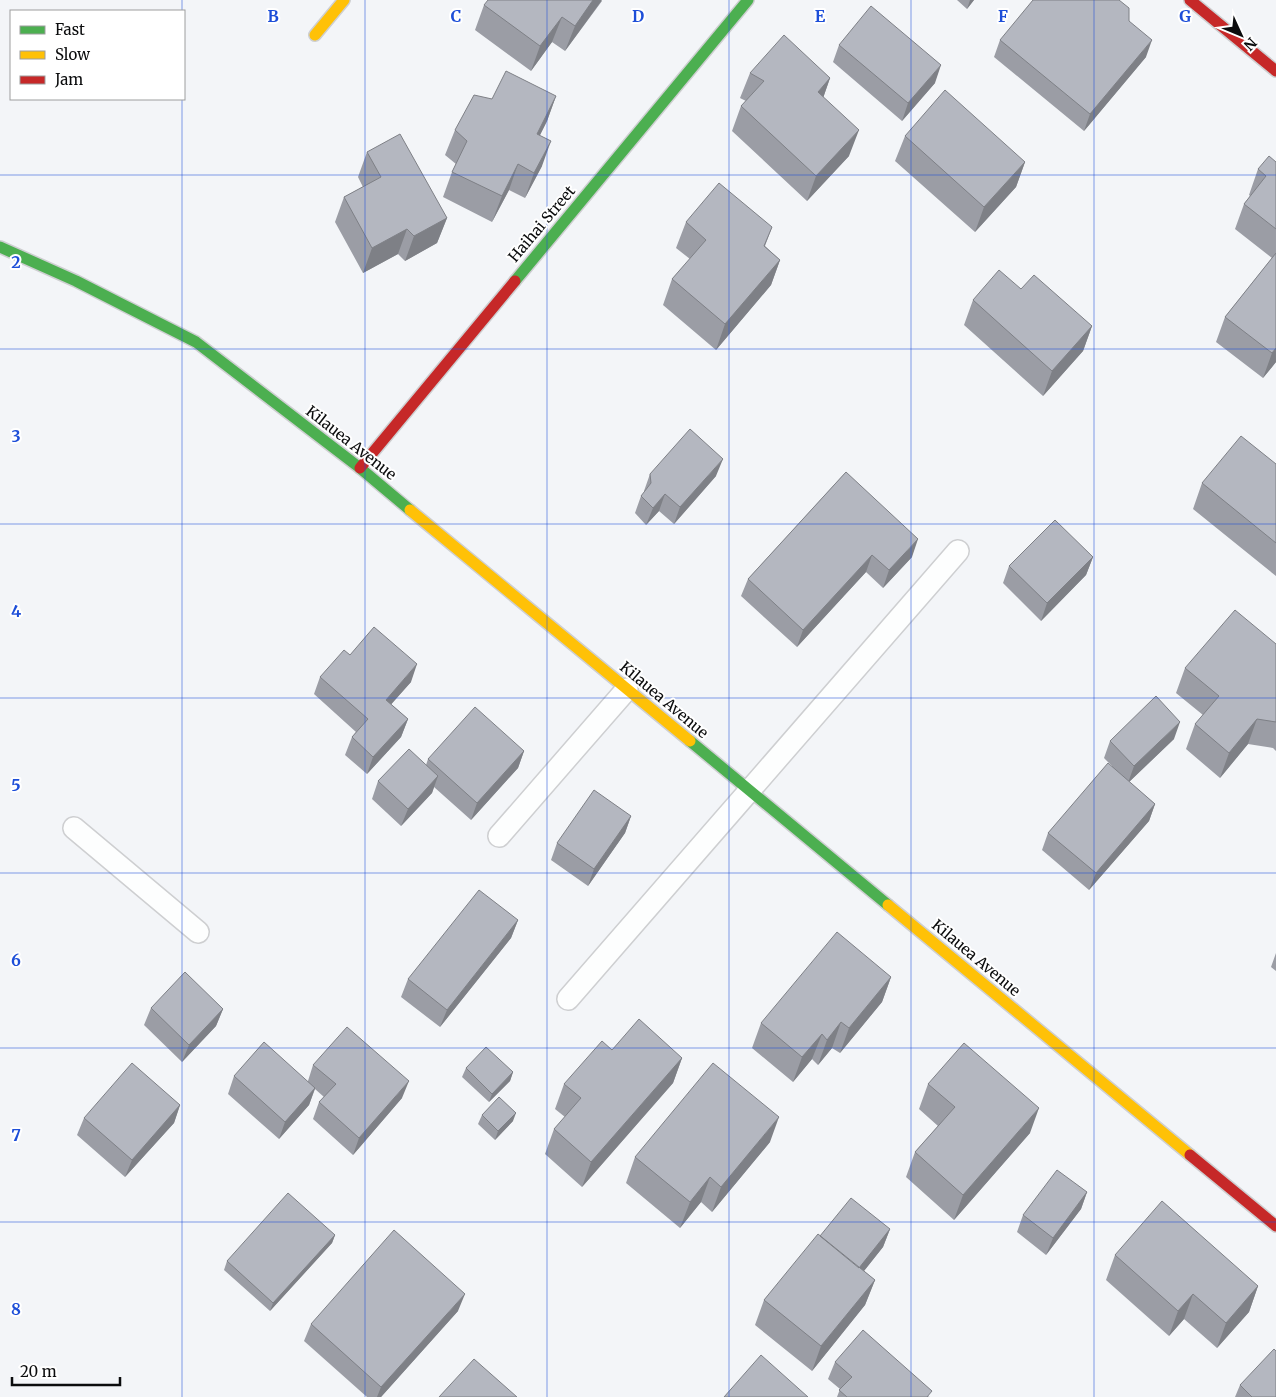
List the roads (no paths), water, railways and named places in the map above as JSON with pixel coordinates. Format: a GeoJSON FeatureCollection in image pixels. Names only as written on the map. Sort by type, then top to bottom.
{"type":"FeatureCollection","features":[{"type":"Feature","properties":{"kind":"street"},"geometry":{"type":"LineString","coordinates":[[315,35],[344,0]]}},
{"type":"Feature","properties":{"kind":"street","name":"Haihai Street"},"geometry":{"type":"LineString","coordinates":[[360,468],[748,0]]}},
{"type":"Feature","properties":{"kind":"street"},"geometry":{"type":"LineString","coordinates":[[1190,0],[1276,71]]}},
{"type":"Feature","properties":{"kind":"street","name":"Kilauea Avenue"},"geometry":{"type":"LineString","coordinates":[[0,246],[76,281],[196,342],[360,468],[1276,1226]]}},
{"type":"Feature","properties":{"kind":"lane"},"geometry":{"type":"LineString","coordinates":[[568,999],[958,551]]}},
{"type":"Feature","properties":{"kind":"lane"},"geometry":{"type":"LineString","coordinates":[[499,836],[627,689]]}},
{"type":"Feature","properties":{"kind":"lane"},"geometry":{"type":"LineString","coordinates":[[74,828],[198,932]]}}]}
